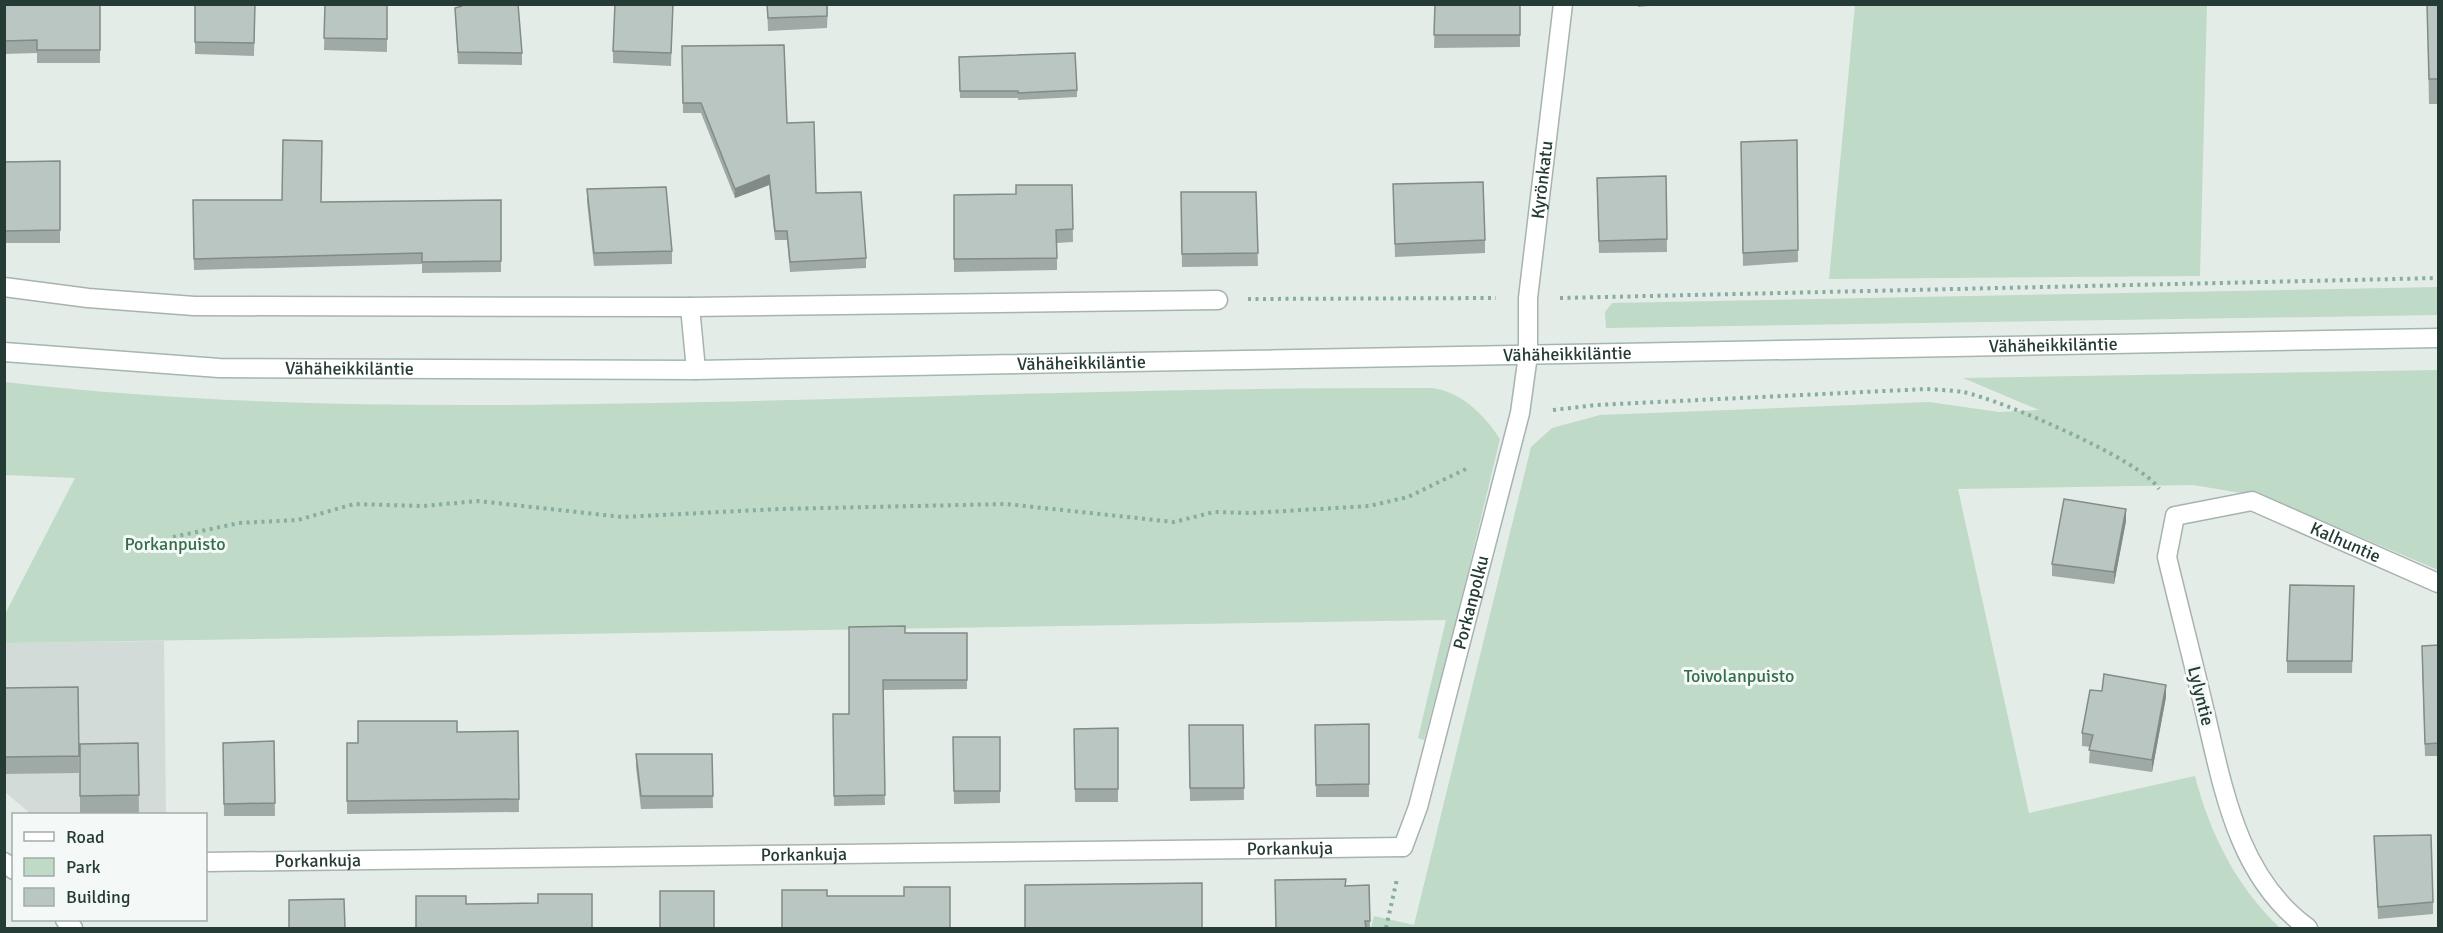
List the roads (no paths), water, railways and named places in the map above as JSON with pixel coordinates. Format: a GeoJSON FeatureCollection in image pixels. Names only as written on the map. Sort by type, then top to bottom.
{"type":"FeatureCollection","features":[{"type":"Feature","properties":{"kind":"street","name":"Kyrönkatu"},"geometry":{"type":"LineString","coordinates":[[1528,355],[1528,298],[1563,4]]}},
{"type":"Feature","properties":{"kind":"street"},"geometry":{"type":"LineString","coordinates":[[4,287],[88,298],[194,306],[690,307],[1218,300]]}},
{"type":"Feature","properties":{"kind":"street"},"geometry":{"type":"LineString","coordinates":[[690,307],[696,370]]}},
{"type":"Feature","properties":{"kind":"street","name":"Vähäheikkiläntie"},"geometry":{"type":"LineString","coordinates":[[4,352],[219,368],[696,370],[2439,338]]}},
{"type":"Feature","properties":{"kind":"street","name":"Porkanpolku"},"geometry":{"type":"LineString","coordinates":[[1403,847],[1418,807],[1520,413],[1528,355]]}},
{"type":"Feature","properties":{"kind":"street","name":"Lylyntie"},"geometry":{"type":"LineString","coordinates":[[2252,501],[2175,516],[2167,557],[2231,819],[2255,869],[2288,913],[2308,928]]}},
{"type":"Feature","properties":{"kind":"street","name":"Kalhuntie"},"geometry":{"type":"LineString","coordinates":[[2252,501],[2439,583]]}},
{"type":"Feature","properties":{"kind":"street","name":"Porkankuja"},"geometry":{"type":"LineString","coordinates":[[207,862],[1403,847]]}},
{"type":"Feature","properties":{"kind":"park label","name":"Porkanpuisto"},"geometry":{"type":"Point","coordinates":[175,544]}},
{"type":"Feature","properties":{"kind":"park label","name":"Toivolanpuisto"},"geometry":{"type":"Point","coordinates":[1739,676]}}]}
